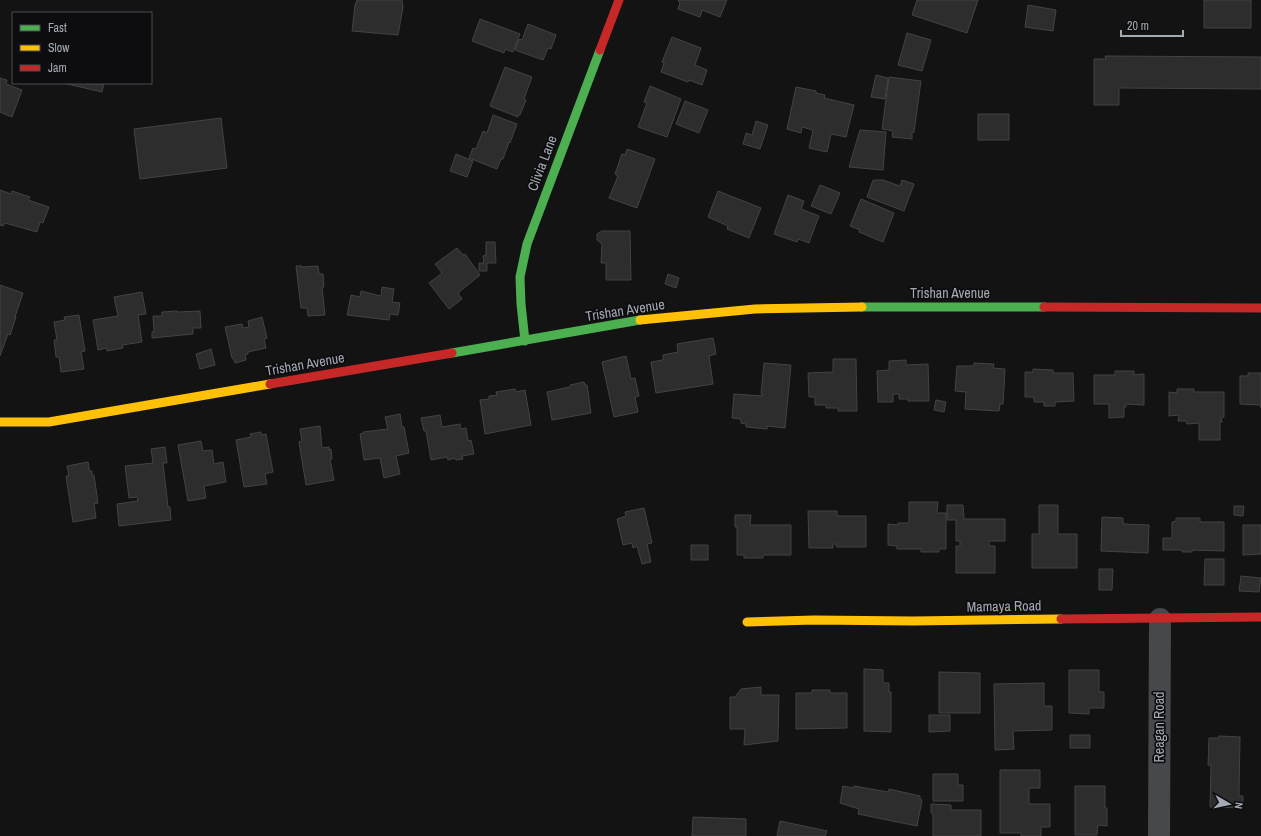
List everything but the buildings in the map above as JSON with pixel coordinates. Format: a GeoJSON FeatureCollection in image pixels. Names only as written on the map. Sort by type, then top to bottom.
{"type":"FeatureCollection","features":[{"type":"Feature","properties":{"kind":"street","name":"Clivia Lane"},"geometry":{"type":"LineString","coordinates":[[525,341],[520,277],[527,244],[619,0]]}},
{"type":"Feature","properties":{"kind":"street","name":"Trishan Avenue"},"geometry":{"type":"LineString","coordinates":[[0,422],[49,422],[652,318],[755,309],[876,307],[1261,308]]}},
{"type":"Feature","properties":{"kind":"street","name":"Mamaya Road"},"geometry":{"type":"LineString","coordinates":[[747,622],[814,620],[912,621],[1261,617]]}},
{"type":"Feature","properties":{"kind":"street","name":"Reagan Road"},"geometry":{"type":"LineString","coordinates":[[1159,836],[1160,619]]}},
{"type":"Feature","properties":{"kind":"traffic: fast"},"geometry":{"type":"LineString","coordinates":[[525,341],[520,277],[527,244],[600,50]]}},
{"type":"Feature","properties":{"kind":"traffic: fast"},"geometry":{"type":"LineString","coordinates":[[862,307],[1044,307]]}},
{"type":"Feature","properties":{"kind":"traffic: fast"},"geometry":{"type":"LineString","coordinates":[[452,353],[640,320]]}},
{"type":"Feature","properties":{"kind":"traffic: slow"},"geometry":{"type":"LineString","coordinates":[[640,320],[755,309],[862,307]]}},
{"type":"Feature","properties":{"kind":"traffic: slow"},"geometry":{"type":"LineString","coordinates":[[0,422],[49,422],[270,384]]}},
{"type":"Feature","properties":{"kind":"traffic: slow"},"geometry":{"type":"LineString","coordinates":[[747,622],[814,620],[913,621],[1061,619]]}},
{"type":"Feature","properties":{"kind":"traffic: jam"},"geometry":{"type":"LineString","coordinates":[[600,50],[619,0]]}},
{"type":"Feature","properties":{"kind":"traffic: jam"},"geometry":{"type":"LineString","coordinates":[[1044,307],[1261,308]]}},
{"type":"Feature","properties":{"kind":"traffic: jam"},"geometry":{"type":"LineString","coordinates":[[270,384],[452,353]]}},
{"type":"Feature","properties":{"kind":"traffic: jam"},"geometry":{"type":"LineString","coordinates":[[1061,619],[1261,617]]}}]}
